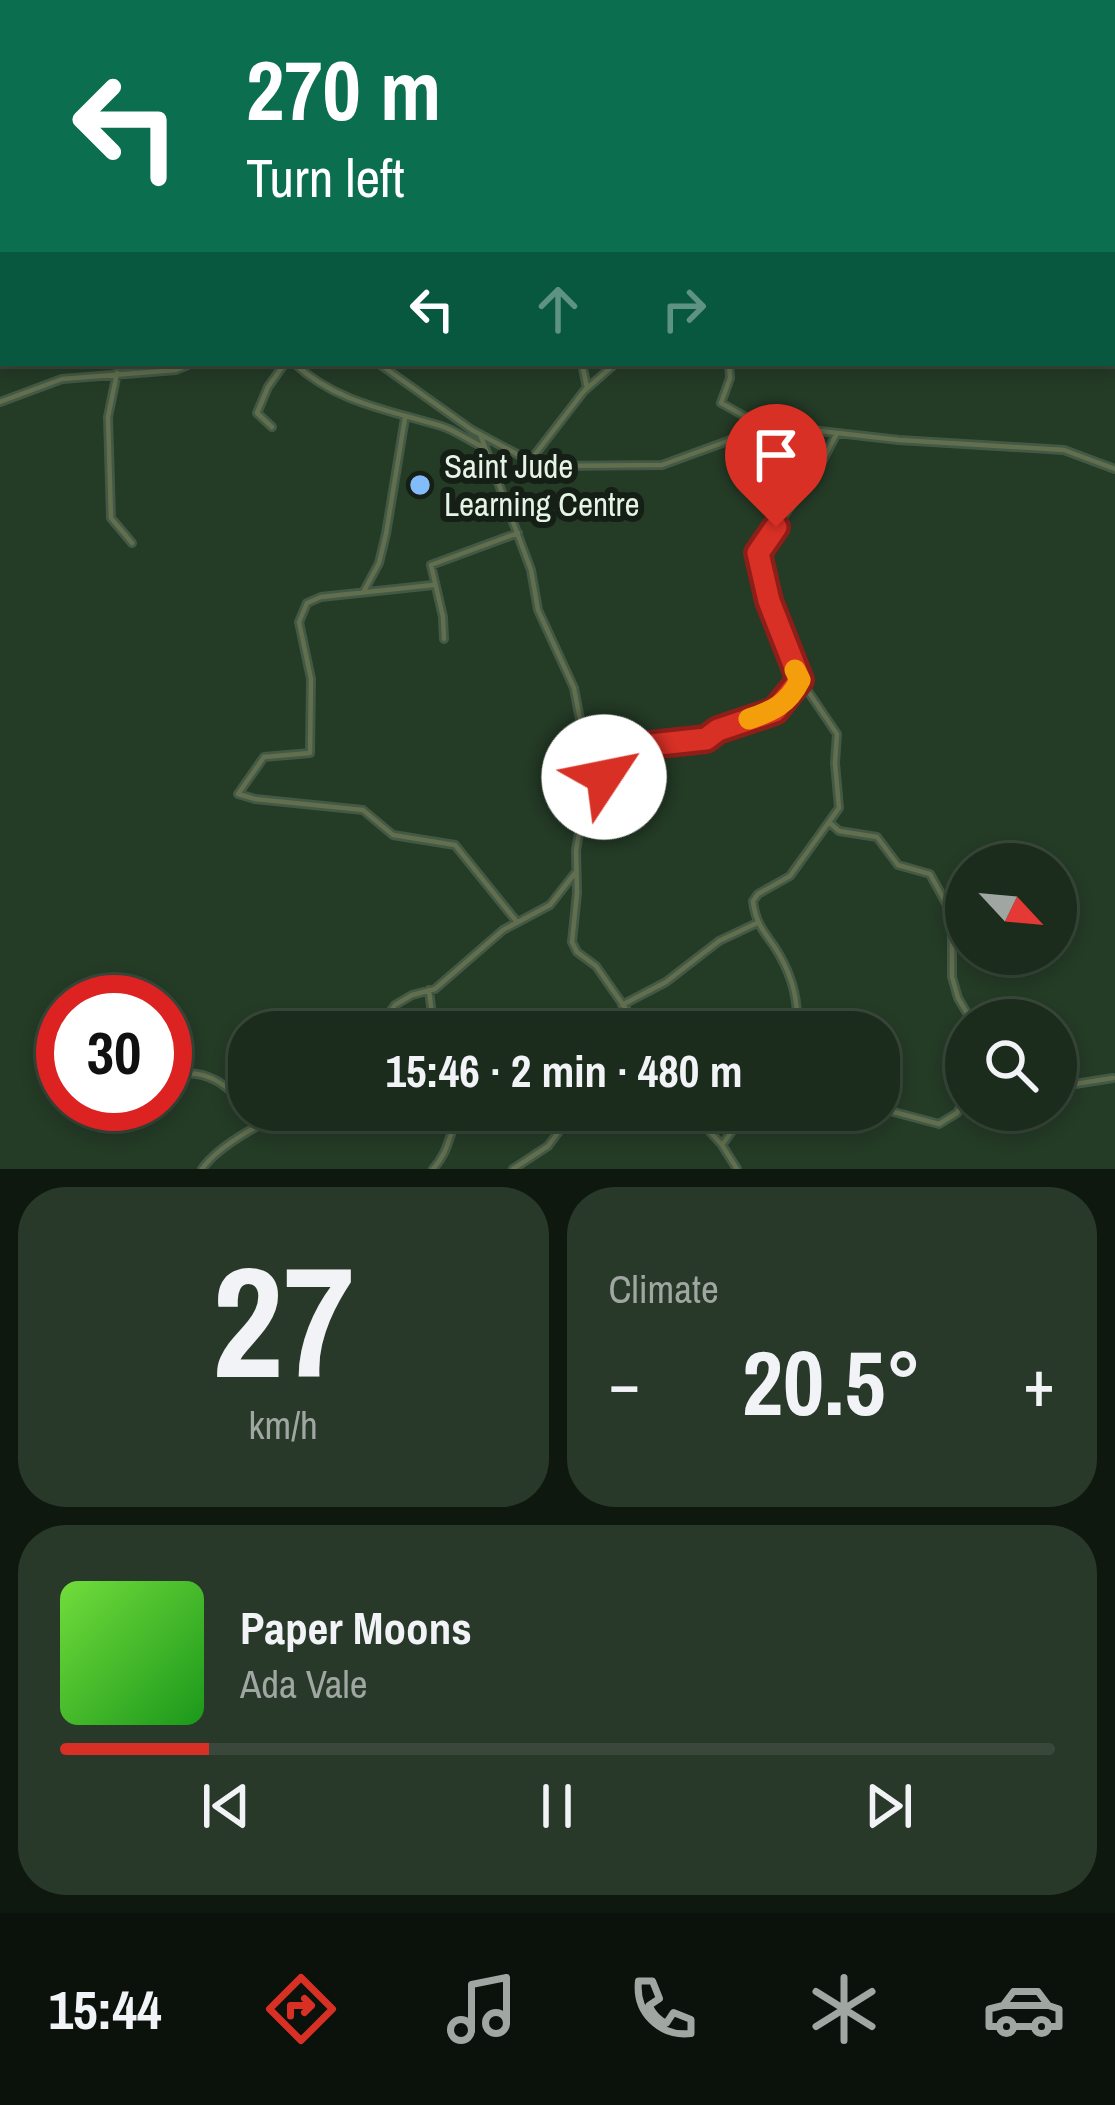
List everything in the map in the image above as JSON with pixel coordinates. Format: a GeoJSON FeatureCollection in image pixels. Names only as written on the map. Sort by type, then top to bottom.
{"type":"FeatureCollection","features":[{"type":"Feature","properties":{"kind":"street"},"geometry":{"type":"LineString","coordinates":[[0,402],[42,383],[186,366]]}},
{"type":"Feature","properties":{"kind":"street"},"geometry":{"type":"LineString","coordinates":[[272,427],[257,413],[283,366]]}},
{"type":"Feature","properties":{"kind":"street"},"geometry":{"type":"LineString","coordinates":[[298,366],[336,394],[445,426],[483,447]]}},
{"type":"Feature","properties":{"kind":"street"},"geometry":{"type":"LineString","coordinates":[[382,366],[480,434],[530,461],[595,469],[646,466],[677,462],[736,438],[811,430],[1064,450],[1115,469]]}},
{"type":"Feature","properties":{"kind":"street"},"geometry":{"type":"LineString","coordinates":[[583,366],[587,388]]}},
{"type":"Feature","properties":{"kind":"street"},"geometry":{"type":"LineString","coordinates":[[530,461],[587,388],[613,366]]}},
{"type":"Feature","properties":{"kind":"street"},"geometry":{"type":"LineString","coordinates":[[729,366],[722,403],[766,423],[770,434]]}},
{"type":"Feature","properties":{"kind":"street"},"geometry":{"type":"LineString","coordinates":[[117,373],[108,416],[111,518],[132,542]]}},
{"type":"Feature","properties":{"kind":"street"},"geometry":{"type":"LineString","coordinates":[[362,594],[381,558],[405,418]]}},
{"type":"Feature","properties":{"kind":"street"},"geometry":{"type":"LineString","coordinates":[[796,1011],[796,996],[753,909],[755,897],[790,876],[838,808],[837,734],[800,680],[769,601],[758,553],[837,433]]}},
{"type":"Feature","properties":{"kind":"street"},"geometry":{"type":"LineString","coordinates":[[480,434],[531,570],[538,610],[574,688],[590,772],[575,873],[574,949],[596,966],[626,1011]]}},
{"type":"Feature","properties":{"kind":"street"},"geometry":{"type":"LineString","coordinates":[[444,639],[429,568],[518,533]]}},
{"type":"Feature","properties":{"kind":"street"},"geometry":{"type":"LineString","coordinates":[[433,585],[321,597],[304,605],[299,622],[311,679],[310,753],[264,757],[238,794],[255,800],[363,810],[393,835],[455,845],[517,922]]}},
{"type":"Feature","properties":{"kind":"street"},"geometry":{"type":"LineString","coordinates":[[590,772],[608,776],[626,753],[650,745],[706,739],[718,730],[775,711],[800,680]]}},
{"type":"Feature","properties":{"kind":"street"},"geometry":{"type":"LineString","coordinates":[[830,823],[839,831],[877,837],[898,865],[924,870],[932,877],[952,914],[952,977],[959,999]]}},
{"type":"Feature","properties":{"kind":"street"},"geometry":{"type":"LineString","coordinates":[[391,1011],[429,990],[517,922],[550,905],[575,873]]}},
{"type":"Feature","properties":{"kind":"street"},"geometry":{"type":"LineString","coordinates":[[619,1011],[719,941],[758,923]]}},
{"type":"Feature","properties":{"kind":"street"},"geometry":{"type":"LineString","coordinates":[[429,990],[432,1011]]}},
{"type":"Feature","properties":{"kind":"street"},"geometry":{"type":"LineString","coordinates":[[192,1074],[205,1074],[228,1087]]}},
{"type":"Feature","properties":{"kind":"street"},"geometry":{"type":"LineString","coordinates":[[1077,1084],[1114,1078]]}},
{"type":"Feature","properties":{"kind":"street"},"geometry":{"type":"LineString","coordinates":[[900,1114],[939,1124],[945,1120]]}},
{"type":"Feature","properties":{"kind":"street"},"geometry":{"type":"LineString","coordinates":[[202,1169],[212,1156],[248,1131]]}},
{"type":"Feature","properties":{"kind":"street"},"geometry":{"type":"LineString","coordinates":[[434,1169],[450,1149],[450,1131]]}},
{"type":"Feature","properties":{"kind":"street"},"geometry":{"type":"LineString","coordinates":[[513,1169],[559,1131]]}},
{"type":"Feature","properties":{"kind":"street"},"geometry":{"type":"LineString","coordinates":[[709,1131],[737,1169]]}},
{"type":"Feature","properties":{"kind":"street"},"geometry":{"type":"LineString","coordinates":[[722,1145],[732,1131]]}},
{"type":"Feature","properties":{"kind":"slow traffic"},"geometry":{"type":"LineString","coordinates":[[749,719],[775,711],[787,701],[800,680],[795,670]]}},
{"type":"Feature","properties":{"kind":"place","name":"Saint Jude Learning Centre"},"geometry":{"type":"Point","coordinates":[420,485]}},
{"type":"Feature","properties":{"kind":"route"},"geometry":{"type":"LineString","coordinates":[[604,777],[626,753],[650,745],[706,739],[718,730],[775,711],[796,689],[800,680],[769,601],[758,553],[776,527]]}}]}
